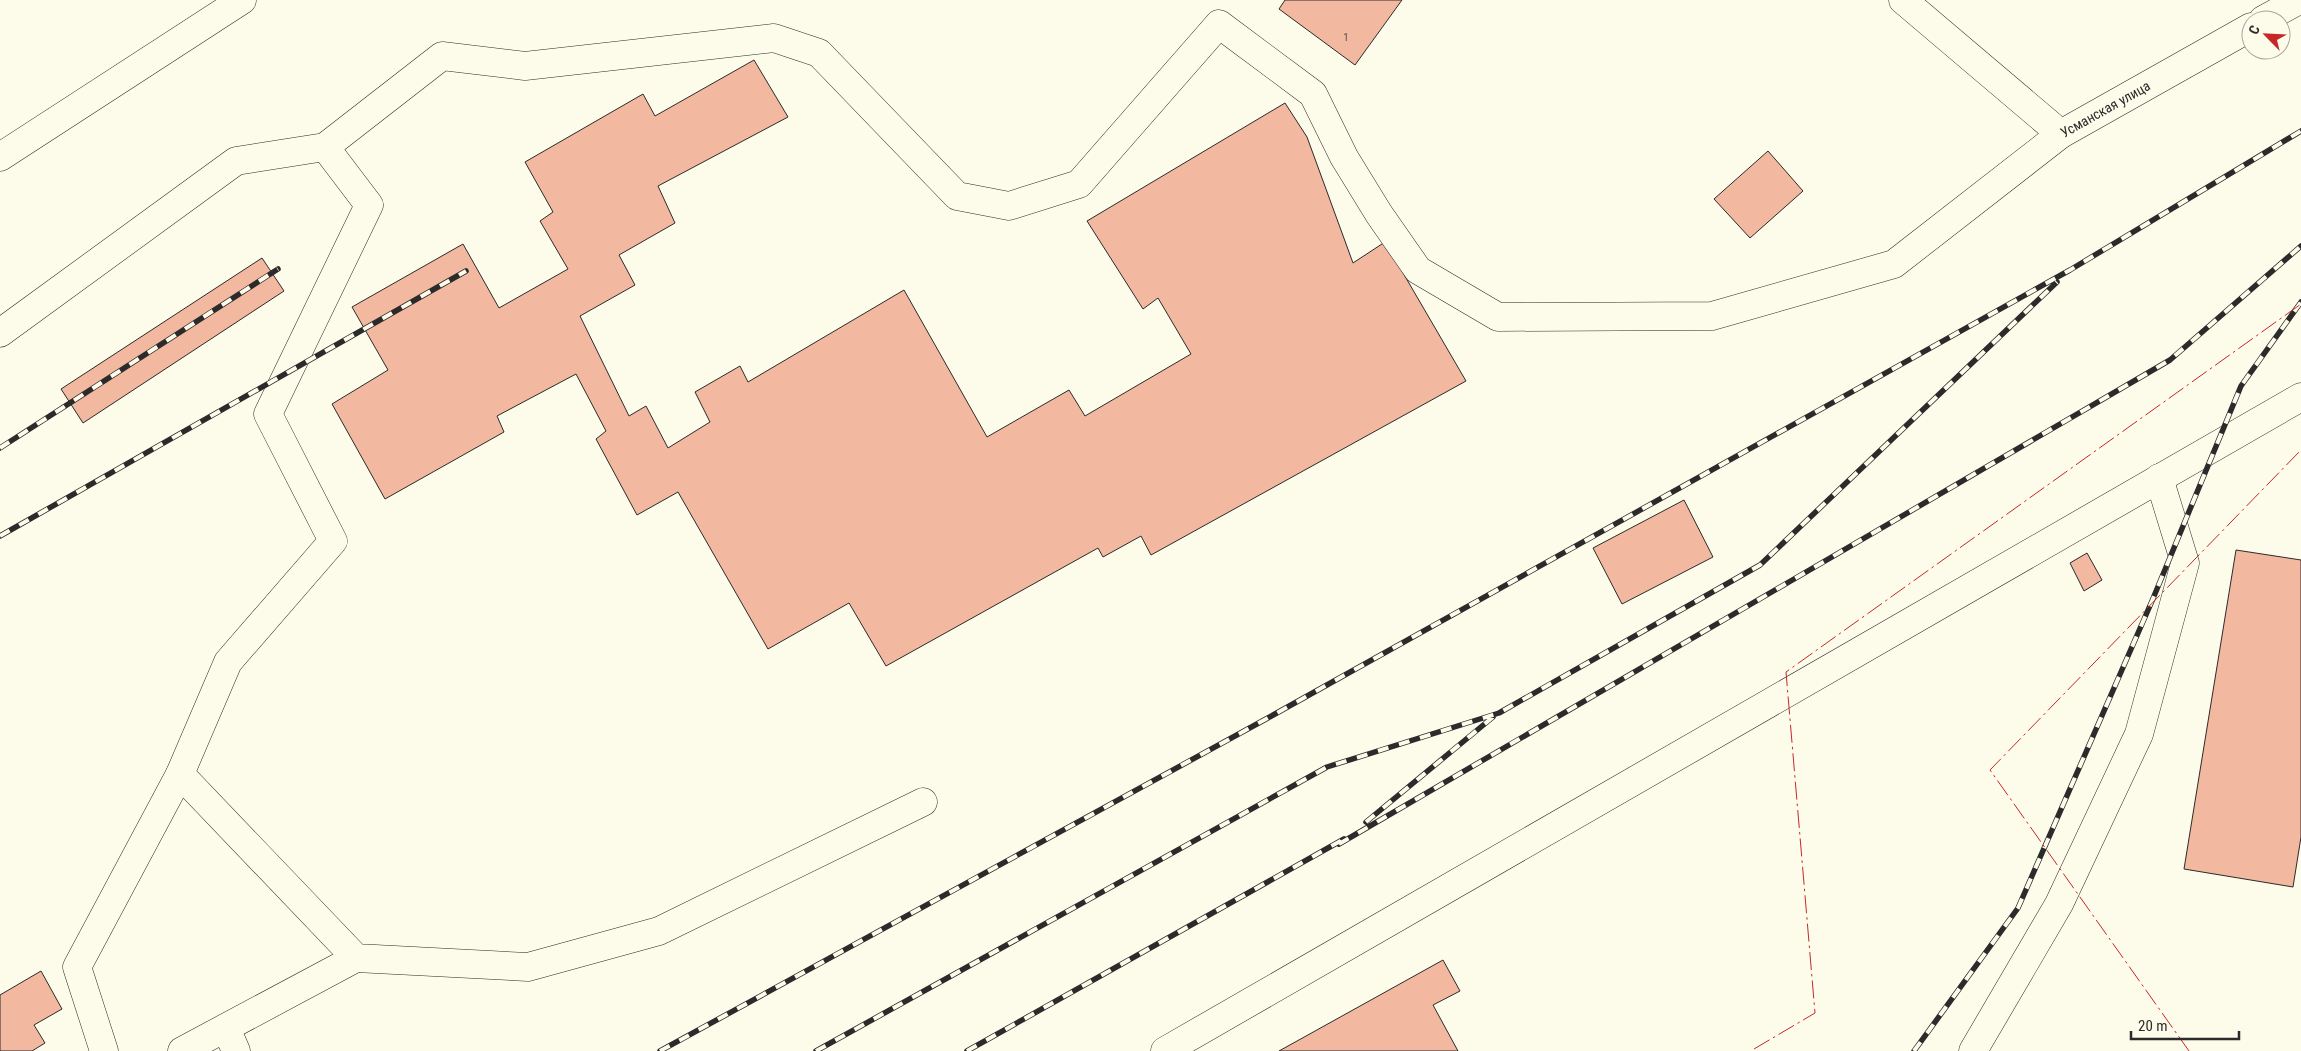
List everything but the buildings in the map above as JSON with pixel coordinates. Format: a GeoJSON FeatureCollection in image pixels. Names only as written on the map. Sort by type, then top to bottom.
{"type":"FeatureCollection","features":[{"type":"Feature","properties":{"kind":"street"},"geometry":{"type":"LineString","coordinates":[[0,157],[242,0]]}},
{"type":"Feature","properties":{"kind":"street","name":"Усманская улица"},"geometry":{"type":"LineString","coordinates":[[1903,0],[2061,134],[2241,33]]}},
{"type":"Feature","properties":{"kind":"street"},"geometry":{"type":"LineString","coordinates":[[2281,10],[2299,0]]}},
{"type":"Feature","properties":{"kind":"street"},"geometry":{"type":"LineString","coordinates":[[0,333],[236,161],[325,147],[442,56],[526,66],[774,38],[818,53],[957,196],[1010,206],[1079,184],[1218,24],[1313,94],[1344,157],[1379,214],[1418,270],[1498,317],[1712,316],[1894,264],[2061,134]]}},
{"type":"Feature","properties":{"kind":"street"},"geometry":{"type":"LineString","coordinates":[[104,1051],[77,967],[180,774],[228,662],[333,541],[268,414],[369,205],[325,147]]}},
{"type":"Feature","properties":{"kind":"street"},"geometry":{"type":"LineString","coordinates":[[1165,1051],[2301,398]]}},
{"type":"Feature","properties":{"kind":"street"},"geometry":{"type":"LineString","coordinates":[[1973,1051],[2059,904],[2138,734],[2185,563],[2159,478]]}},
{"type":"Feature","properties":{"kind":"street"},"geometry":{"type":"LineString","coordinates":[[180,774],[356,958]]}},
{"type":"Feature","properties":{"kind":"street"},"geometry":{"type":"LineString","coordinates":[[182,1051],[231,1039],[356,958],[528,967],[650,934],[923,802]]}},
{"type":"Feature","properties":{"kind":"railway"},"geometry":{"type":"LineString","coordinates":[[660,1051],[1266,719],[2070,270],[2301,131]]}},
{"type":"Feature","properties":{"kind":"railway"},"geometry":{"type":"LineString","coordinates":[[1339,844],[2170,360],[2301,246]]}},
{"type":"Feature","properties":{"kind":"railway"},"geometry":{"type":"LineString","coordinates":[[0,448],[278,269]]}},
{"type":"Feature","properties":{"kind":"railway"},"geometry":{"type":"LineString","coordinates":[[0,536],[466,271]]}},
{"type":"Feature","properties":{"kind":"railway"},"geometry":{"type":"LineString","coordinates":[[816,1051],[1327,767],[1499,713],[1760,565],[2057,282]]}},
{"type":"Feature","properties":{"kind":"railway"},"geometry":{"type":"LineString","coordinates":[[1914,1051],[2018,908],[2152,601],[2241,386],[2301,302]]}},
{"type":"Feature","properties":{"kind":"railway"},"geometry":{"type":"LineString","coordinates":[[1366,822],[1493,717]]}},
{"type":"Feature","properties":{"kind":"railway"},"geometry":{"type":"LineString","coordinates":[[967,1051],[1344,839]]}},
{"type":"Feature","properties":{"kind":"power"},"geometry":{"type":"LineString","coordinates":[[1754,1049],[1815,1013],[1786,672],[2301,304]]}},
{"type":"Feature","properties":{"kind":"power"},"geometry":{"type":"LineString","coordinates":[[2189,1051],[1990,770],[2301,450]]}}]}
